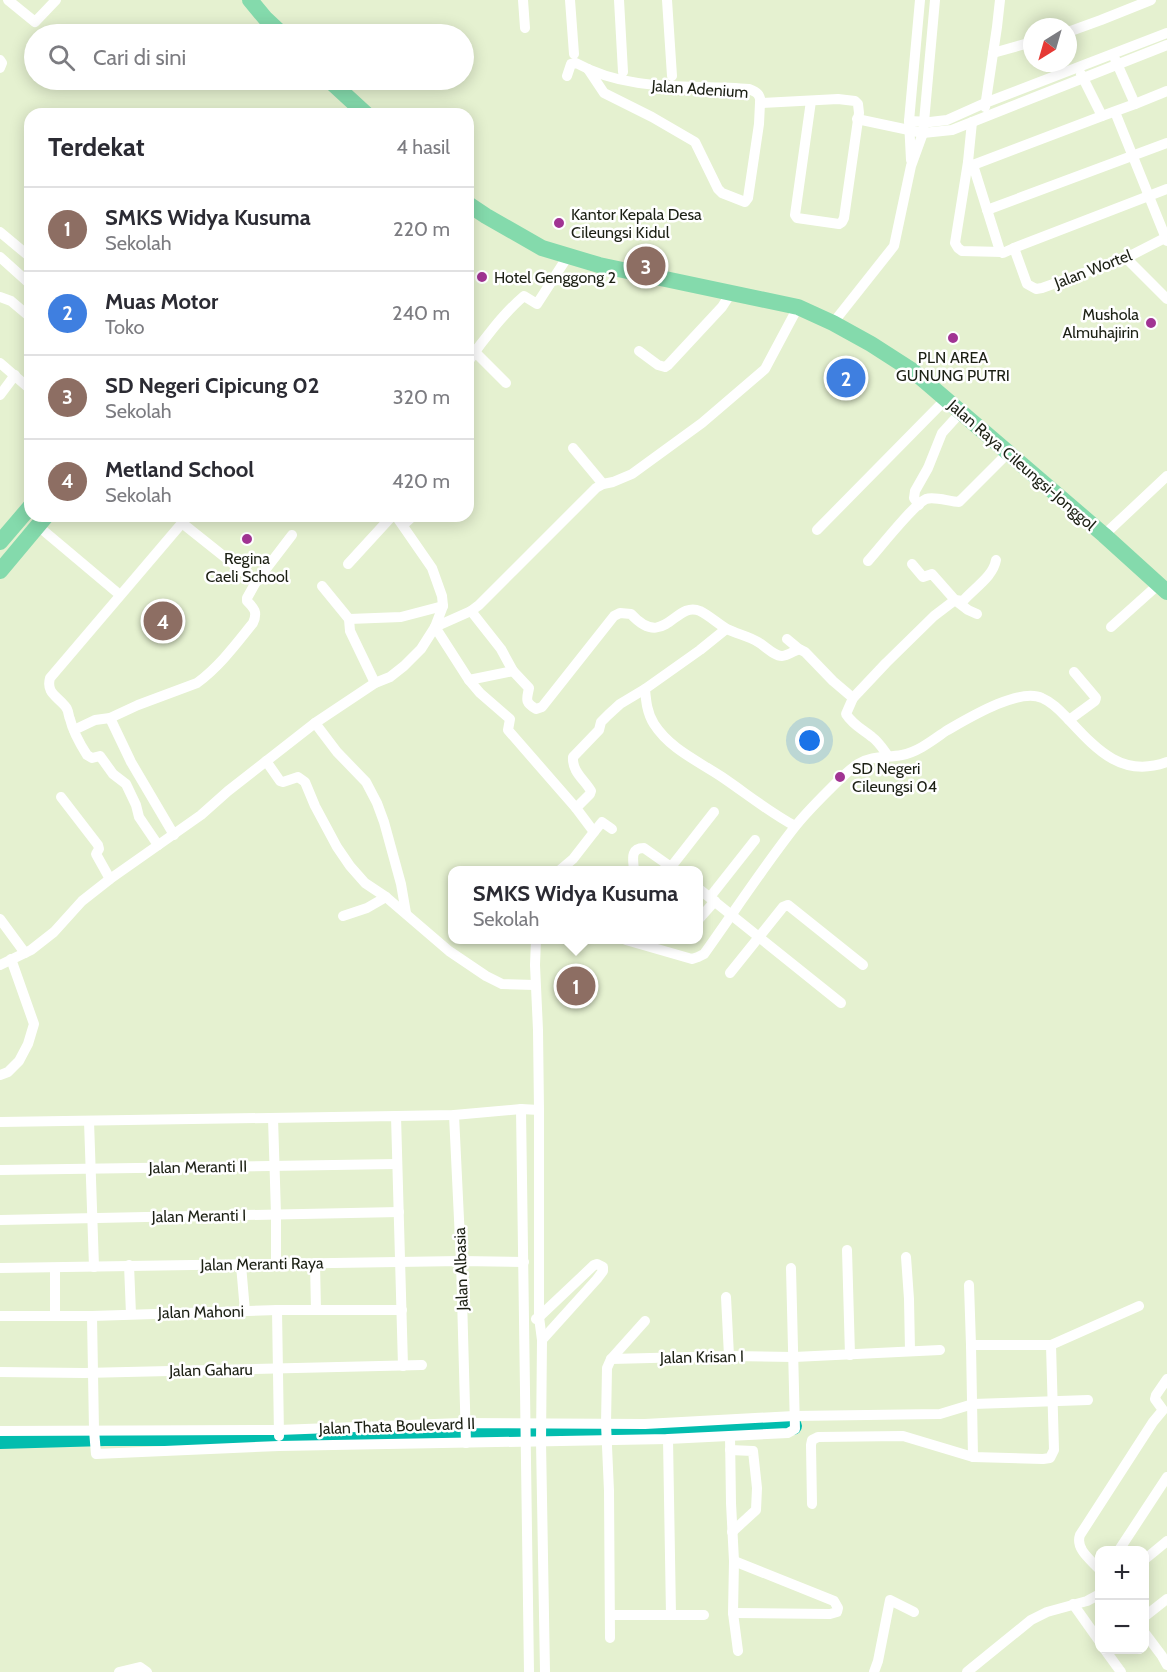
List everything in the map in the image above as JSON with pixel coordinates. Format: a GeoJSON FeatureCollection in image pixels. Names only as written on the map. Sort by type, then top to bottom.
{"type":"FeatureCollection","features":[{"type":"Feature","properties":{"kind":"main road"},"geometry":{"type":"LineString","coordinates":[[250,0],[271,24]]}},
{"type":"Feature","properties":{"kind":"main road"},"geometry":{"type":"LineString","coordinates":[[340,90],[359,108]]}},
{"type":"Feature","properties":{"kind":"main road","name":"Jalan Raya Cileungsi-Jonggol"},"geometry":{"type":"LineString","coordinates":[[474,208],[542,248],[599,266],[798,307],[871,344],[913,371],[1163,588]]}},
{"type":"Feature","properties":{"kind":"main road"},"geometry":{"type":"LineString","coordinates":[[0,542],[24,514]]}},
{"type":"Feature","properties":{"kind":"main road"},"geometry":{"type":"LineString","coordinates":[[0,571],[41,522]]}},
{"type":"Feature","properties":{"kind":"street"},"geometry":{"type":"LineString","coordinates":[[8,0],[35,22],[56,0]]}},
{"type":"Feature","properties":{"kind":"street"},"geometry":{"type":"LineString","coordinates":[[523,0],[525,28]]}},
{"type":"Feature","properties":{"kind":"street"},"geometry":{"type":"LineString","coordinates":[[570,0],[574,54]]}},
{"type":"Feature","properties":{"kind":"street"},"geometry":{"type":"LineString","coordinates":[[619,0],[623,72]]}},
{"type":"Feature","properties":{"kind":"street"},"geometry":{"type":"LineString","coordinates":[[667,0],[672,76]]}},
{"type":"Feature","properties":{"kind":"street"},"geometry":{"type":"LineString","coordinates":[[911,166],[909,126],[920,0]]}},
{"type":"Feature","properties":{"kind":"street"},"geometry":{"type":"LineString","coordinates":[[832,323],[894,246],[911,166],[924,128],[935,0]]}},
{"type":"Feature","properties":{"kind":"street"},"geometry":{"type":"LineString","coordinates":[[984,116],[1000,0]]}},
{"type":"Feature","properties":{"kind":"street"},"geometry":{"type":"LineString","coordinates":[[1077,29],[1151,0]]}},
{"type":"Feature","properties":{"kind":"street"},"geometry":{"type":"LineString","coordinates":[[811,100],[795,215],[797,218],[839,224],[842,222],[857,119],[952,130],[1083,78],[1115,58],[1167,33]]}},
{"type":"Feature","properties":{"kind":"street"},"geometry":{"type":"LineString","coordinates":[[993,53],[1023,45]]}},
{"type":"Feature","properties":{"kind":"street"},"geometry":{"type":"LineString","coordinates":[[924,128],[1078,67],[1167,45]]}},
{"type":"Feature","properties":{"kind":"street"},"geometry":{"type":"LineString","coordinates":[[1115,58],[1135,104]]}},
{"type":"Feature","properties":{"kind":"street"},"geometry":{"type":"LineString","coordinates":[[0,60],[2,63],[0,68]]}},
{"type":"Feature","properties":{"kind":"street"},"geometry":{"type":"LineString","coordinates":[[567,76],[572,63],[588,69],[604,93],[693,140],[699,147],[718,189],[722,193],[745,202],[748,198],[760,104]]}},
{"type":"Feature","properties":{"kind":"street"},"geometry":{"type":"LineString","coordinates":[[1078,67],[1102,116]]}},
{"type":"Feature","properties":{"kind":"street","name":"Jalan Adenium"},"geometry":{"type":"LineString","coordinates":[[588,69],[612,78],[647,85],[749,89],[761,98],[760,104],[852,99],[858,104],[857,119]]}},
{"type":"Feature","properties":{"kind":"street"},"geometry":{"type":"LineString","coordinates":[[970,163],[1167,92]]}},
{"type":"Feature","properties":{"kind":"street"},"geometry":{"type":"LineString","coordinates":[[1115,112],[1167,239]]}},
{"type":"Feature","properties":{"kind":"street"},"geometry":{"type":"LineString","coordinates":[[972,122],[970,163],[955,243],[962,251],[1002,252],[1167,189]]}},
{"type":"Feature","properties":{"kind":"street"},"geometry":{"type":"LineString","coordinates":[[987,210],[1167,142]]}},
{"type":"Feature","properties":{"kind":"street"},"geometry":{"type":"LineString","coordinates":[[970,163],[1002,252]]}},
{"type":"Feature","properties":{"kind":"street"},"geometry":{"type":"LineString","coordinates":[[0,232],[24,252]]}},
{"type":"Feature","properties":{"kind":"street","name":"Jalan Wortel"},"geometry":{"type":"LineString","coordinates":[[1014,248],[1025,280],[1036,289],[1057,284],[1126,258],[1167,239]]}},
{"type":"Feature","properties":{"kind":"street"},"geometry":{"type":"LineString","coordinates":[[474,345],[524,296],[537,304],[568,256]]}},
{"type":"Feature","properties":{"kind":"street"},"geometry":{"type":"LineString","coordinates":[[0,257],[24,279]]}},
{"type":"Feature","properties":{"kind":"street"},"geometry":{"type":"LineString","coordinates":[[1126,258],[1167,299]]}},
{"type":"Feature","properties":{"kind":"street"},"geometry":{"type":"LineString","coordinates":[[639,351],[658,365],[665,367],[722,307],[730,293]]}},
{"type":"Feature","properties":{"kind":"street"},"geometry":{"type":"LineString","coordinates":[[0,297],[11,301],[24,312]]}},
{"type":"Feature","properties":{"kind":"street"},"geometry":{"type":"LineString","coordinates":[[435,627],[479,605],[590,494],[603,484],[632,474],[702,423],[765,369],[798,307]]}},
{"type":"Feature","properties":{"kind":"street"},"geometry":{"type":"LineString","coordinates":[[474,351],[506,383]]}},
{"type":"Feature","properties":{"kind":"street"},"geometry":{"type":"LineString","coordinates":[[0,363],[24,383]]}},
{"type":"Feature","properties":{"kind":"street"},"geometry":{"type":"LineString","coordinates":[[0,395],[15,375]]}},
{"type":"Feature","properties":{"kind":"street"},"geometry":{"type":"LineString","coordinates":[[817,530],[946,399]]}},
{"type":"Feature","properties":{"kind":"street"},"geometry":{"type":"LineString","coordinates":[[919,505],[914,498],[915,490],[928,468],[942,434],[961,412]]}},
{"type":"Feature","properties":{"kind":"street"},"geometry":{"type":"LineString","coordinates":[[573,448],[603,484]]}},
{"type":"Feature","properties":{"kind":"street"},"geometry":{"type":"LineString","coordinates":[[868,561],[926,499],[959,502],[1008,453]]}},
{"type":"Feature","properties":{"kind":"street"},"geometry":{"type":"LineString","coordinates":[[1104,535],[1167,476]]}},
{"type":"Feature","properties":{"kind":"street"},"geometry":{"type":"LineString","coordinates":[[43,522],[120,595]]}},
{"type":"Feature","properties":{"kind":"street"},"geometry":{"type":"LineString","coordinates":[[158,845],[139,817],[126,784],[113,774],[102,757],[92,758],[87,755],[65,706],[51,692],[49,683],[50,678],[182,522]]}},
{"type":"Feature","properties":{"kind":"street"},"geometry":{"type":"LineString","coordinates":[[188,522],[256,582]]}},
{"type":"Feature","properties":{"kind":"street"},"geometry":{"type":"LineString","coordinates":[[348,564],[394,522]]}},
{"type":"Feature","properties":{"kind":"street"},"geometry":{"type":"LineString","coordinates":[[0,965],[25,953],[54,932],[82,901],[110,879],[201,815],[315,723],[404,666],[421,649],[435,627],[443,606],[442,596],[432,568],[399,522]]}},
{"type":"Feature","properties":{"kind":"street"},"geometry":{"type":"LineString","coordinates":[[74,730],[95,720],[110,718],[197,683],[211,671],[226,657],[253,623],[256,612],[247,601],[256,582],[292,536]]}},
{"type":"Feature","properties":{"kind":"street"},"geometry":{"type":"LineString","coordinates":[[888,756],[874,738],[855,726],[848,718],[847,709],[853,698],[926,624],[955,600],[963,601],[995,567],[996,560]]}},
{"type":"Feature","properties":{"kind":"street"},"geometry":{"type":"LineString","coordinates":[[912,564],[923,578],[933,575],[955,600],[977,615]]}},
{"type":"Feature","properties":{"kind":"street"},"geometry":{"type":"LineString","coordinates":[[322,586],[349,619],[350,631],[375,683]]}},
{"type":"Feature","properties":{"kind":"street"},"geometry":{"type":"LineString","coordinates":[[1111,627],[1163,588]]}},
{"type":"Feature","properties":{"kind":"street"},"geometry":{"type":"LineString","coordinates":[[349,619],[400,617],[443,606]]}},
{"type":"Feature","properties":{"kind":"street"},"geometry":{"type":"LineString","coordinates":[[471,611],[501,649],[513,671],[529,688],[526,696],[528,704],[536,709],[539,709],[614,616],[620,614],[631,614],[639,623],[654,629],[662,627],[688,609],[694,609],[711,617],[726,628],[759,642],[778,655],[783,656],[799,649]]}},
{"type":"Feature","properties":{"kind":"street"},"geometry":{"type":"LineString","coordinates":[[435,627],[469,680],[480,693],[510,719],[508,730],[594,832]]}},
{"type":"Feature","properties":{"kind":"street"},"geometry":{"type":"LineString","coordinates":[[576,808],[591,790],[575,771],[573,758],[598,730],[601,722],[620,704],[700,650],[726,628]]}},
{"type":"Feature","properties":{"kind":"street"},"geometry":{"type":"LineString","coordinates":[[788,639],[853,698]]}},
{"type":"Feature","properties":{"kind":"street"},"geometry":{"type":"LineString","coordinates":[[469,680],[513,671]]}},
{"type":"Feature","properties":{"kind":"street"},"geometry":{"type":"LineString","coordinates":[[1069,720],[1096,698],[1074,672]]}},
{"type":"Feature","properties":{"kind":"street"},"geometry":{"type":"LineString","coordinates":[[645,689],[649,716],[667,740],[795,826]]}},
{"type":"Feature","properties":{"kind":"street"},"geometry":{"type":"LineString","coordinates":[[644,944],[687,958],[704,954],[795,826],[836,783],[858,764],[876,757],[904,755],[922,747],[980,712],[1014,698],[1040,697],[1060,710],[1091,742],[1119,763],[1130,767],[1140,767],[1167,762]]}},
{"type":"Feature","properties":{"kind":"street"},"geometry":{"type":"LineString","coordinates":[[110,718],[131,762],[174,835]]}},
{"type":"Feature","properties":{"kind":"street"},"geometry":{"type":"LineString","coordinates":[[315,723],[337,752],[366,782],[377,803],[401,884],[406,913]]}},
{"type":"Feature","properties":{"kind":"street"},"geometry":{"type":"LineString","coordinates":[[266,761],[280,781],[298,777],[305,782],[337,847],[365,883],[406,913],[449,951],[494,981],[502,984],[535,985]]}},
{"type":"Feature","properties":{"kind":"street"},"geometry":{"type":"LineString","coordinates":[[61,797],[98,845],[99,849],[96,854],[110,879]]}},
{"type":"Feature","properties":{"kind":"street"},"geometry":{"type":"LineString","coordinates":[[674,866],[714,812]]}},
{"type":"Feature","properties":{"kind":"street"},"geometry":{"type":"LineString","coordinates":[[565,866],[602,822],[612,829]]}},
{"type":"Feature","properties":{"kind":"street"},"geometry":{"type":"LineString","coordinates":[[703,913],[754,840]]}},
{"type":"Feature","properties":{"kind":"street"},"geometry":{"type":"LineString","coordinates":[[634,866],[633,854],[635,850],[641,848],[645,848],[668,866]]}},
{"type":"Feature","properties":{"kind":"street"},"geometry":{"type":"LineString","coordinates":[[703,892],[841,1003]]}},
{"type":"Feature","properties":{"kind":"street"},"geometry":{"type":"LineString","coordinates":[[343,916],[376,904],[386,897]]}},
{"type":"Feature","properties":{"kind":"street"},"geometry":{"type":"LineString","coordinates":[[730,973],[758,936],[788,905],[863,965]]}},
{"type":"Feature","properties":{"kind":"street"},"geometry":{"type":"LineString","coordinates":[[0,920],[25,953]]}},
{"type":"Feature","properties":{"kind":"street"},"geometry":{"type":"LineString","coordinates":[[535,944],[538,1030],[539,1317],[542,1340],[541,1432],[545,1672]]}},
{"type":"Feature","properties":{"kind":"street"},"geometry":{"type":"LineString","coordinates":[[0,1076],[8,1072],[19,1061],[28,1044],[34,1024],[11,959]]}},
{"type":"Feature","properties":{"kind":"street"},"geometry":{"type":"LineString","coordinates":[[0,1122],[454,1115],[521,1109],[539,1110]]}},
{"type":"Feature","properties":{"kind":"street"},"geometry":{"type":"LineString","coordinates":[[521,1109],[529,1672]]}},
{"type":"Feature","properties":{"kind":"street","name":"Jalan Albasia"},"geometry":{"type":"LineString","coordinates":[[454,1115],[461,1261],[465,1434]]}},
{"type":"Feature","properties":{"kind":"street"},"geometry":{"type":"LineString","coordinates":[[396,1116],[403,1366]]}},
{"type":"Feature","properties":{"kind":"street"},"geometry":{"type":"LineString","coordinates":[[273,1118],[276,1264]]}},
{"type":"Feature","properties":{"kind":"street"},"geometry":{"type":"LineString","coordinates":[[89,1121],[94,1267]]}},
{"type":"Feature","properties":{"kind":"street","name":"Jalan Meranti II"},"geometry":{"type":"LineString","coordinates":[[0,1170],[397,1164]]}},
{"type":"Feature","properties":{"kind":"street","name":"Jalan Meranti I"},"geometry":{"type":"LineString","coordinates":[[0,1220],[399,1212]]}},
{"type":"Feature","properties":{"kind":"street"},"geometry":{"type":"LineString","coordinates":[[847,1250],[850,1354]]}},
{"type":"Feature","properties":{"kind":"street"},"geometry":{"type":"LineString","coordinates":[[906,1257],[910,1351]]}},
{"type":"Feature","properties":{"kind":"street","name":"Jalan Meranti Raya"},"geometry":{"type":"LineString","coordinates":[[0,1268],[524,1262]]}},
{"type":"Feature","properties":{"kind":"street"},"geometry":{"type":"LineString","coordinates":[[315,1263],[316,1310]]}},
{"type":"Feature","properties":{"kind":"street"},"geometry":{"type":"LineString","coordinates":[[129,1265],[131,1314]]}},
{"type":"Feature","properties":{"kind":"street"},"geometry":{"type":"LineString","coordinates":[[241,1265],[245,1311]]}},
{"type":"Feature","properties":{"kind":"street"},"geometry":{"type":"LineString","coordinates":[[524,1324],[539,1317],[594,1265],[603,1267],[597,1279],[542,1340]]}},
{"type":"Feature","properties":{"kind":"street"},"geometry":{"type":"LineString","coordinates":[[55,1268],[56,1316]]}},
{"type":"Feature","properties":{"kind":"street"},"geometry":{"type":"LineString","coordinates":[[791,1268],[794,1416]]}},
{"type":"Feature","properties":{"kind":"street"},"geometry":{"type":"LineString","coordinates":[[969,1285],[974,1456]]}},
{"type":"Feature","properties":{"kind":"street"},"geometry":{"type":"LineString","coordinates":[[726,1297],[729,1356]]}},
{"type":"Feature","properties":{"kind":"street"},"geometry":{"type":"LineString","coordinates":[[971,1345],[1051,1345],[1139,1306]]}},
{"type":"Feature","properties":{"kind":"street"},"geometry":{"type":"LineString","coordinates":[[277,1310],[279,1438]]}},
{"type":"Feature","properties":{"kind":"street","name":"Jalan Mahoni"},"geometry":{"type":"LineString","coordinates":[[0,1316],[92,1316],[277,1310],[402,1310]]}},
{"type":"Feature","properties":{"kind":"street"},"geometry":{"type":"LineString","coordinates":[[92,1316],[95,1441]]}},
{"type":"Feature","properties":{"kind":"street"},"geometry":{"type":"LineString","coordinates":[[610,1638],[607,1368],[611,1359],[645,1321]]}},
{"type":"Feature","properties":{"kind":"street"},"geometry":{"type":"LineString","coordinates":[[812,1504],[811,1445],[814,1438],[903,1436],[974,1456],[1050,1458],[1054,1450],[1051,1345]]}},
{"type":"Feature","properties":{"kind":"street","name":"Jalan Krisan I"},"geometry":{"type":"LineString","coordinates":[[611,1359],[794,1357],[940,1350]]}},
{"type":"Feature","properties":{"kind":"street","name":"Jalan Gaharu"},"geometry":{"type":"LineString","coordinates":[[0,1372],[422,1365]]}},
{"type":"Feature","properties":{"kind":"street"},"geometry":{"type":"LineString","coordinates":[[1095,1564],[1080,1548],[1078,1541],[1080,1535],[1153,1422],[1165,1413],[1155,1399],[1167,1379]]}},
{"type":"Feature","properties":{"kind":"street","name":"Jalan Thata Boulevard II"},"geometry":{"type":"LineString","coordinates":[[95,1441],[541,1432],[606,1433],[692,1422],[794,1416],[940,1414],[973,1404],[1088,1400]]}},
{"type":"Feature","properties":{"kind":"street","name":"Jalan Thata Boulevard II"},"geometry":{"type":"LineString","coordinates":[[0,1431],[95,1441],[541,1432],[606,1433],[668,1439],[788,1433],[795,1429],[794,1416]]}},
{"type":"Feature","properties":{"kind":"street"},"geometry":{"type":"LineString","coordinates":[[730,1436],[734,1562],[733,1613],[738,1652]]}},
{"type":"Feature","properties":{"kind":"street"},"geometry":{"type":"LineString","coordinates":[[668,1439],[671,1615]]}},
{"type":"Feature","properties":{"kind":"street"},"geometry":{"type":"LineString","coordinates":[[730,1450],[753,1450],[756,1488],[756,1510],[732,1532]]}},
{"type":"Feature","properties":{"kind":"street"},"geometry":{"type":"LineString","coordinates":[[1122,1546],[1167,1477]]}},
{"type":"Feature","properties":{"kind":"street"},"geometry":{"type":"LineString","coordinates":[[1149,1556],[1167,1541]]}},
{"type":"Feature","properties":{"kind":"street"},"geometry":{"type":"LineString","coordinates":[[733,1613],[830,1614],[837,1612],[838,1608],[834,1601],[734,1562]]}},
{"type":"Feature","properties":{"kind":"street"},"geometry":{"type":"LineString","coordinates":[[967,1672],[1030,1620],[1095,1597]]}},
{"type":"Feature","properties":{"kind":"street"},"geometry":{"type":"LineString","coordinates":[[1149,1613],[1167,1599]]}},
{"type":"Feature","properties":{"kind":"street"},"geometry":{"type":"LineString","coordinates":[[874,1672],[890,1600],[914,1612]]}},
{"type":"Feature","properties":{"kind":"street"},"geometry":{"type":"LineString","coordinates":[[1074,1604],[1095,1635]]}},
{"type":"Feature","properties":{"kind":"street"},"geometry":{"type":"LineString","coordinates":[[611,1615],[705,1615]]}},
{"type":"Feature","properties":{"kind":"street"},"geometry":{"type":"LineString","coordinates":[[1149,1638],[1165,1658]]}},
{"type":"Feature","properties":{"kind":"street"},"geometry":{"type":"LineString","coordinates":[[1108,1654],[1121,1672]]}},
{"type":"Feature","properties":{"kind":"street"},"geometry":{"type":"LineString","coordinates":[[119,1672],[140,1667],[147,1672]]}},
{"type":"Feature","properties":{"kind":"waterway"},"geometry":{"type":"LineString","coordinates":[[0,1440],[105,1437],[287,1437],[793,1426]]}},
{"type":"Feature","properties":{"kind":"place","name":"Kantor Kepala Desa Cileungsi Kidul"},"geometry":{"type":"Point","coordinates":[559,223]}},
{"type":"Feature","properties":{"kind":"place","name":"SD Negeri Cipicung 02"},"geometry":{"type":"Point","coordinates":[646,266]}},
{"type":"Feature","properties":{"kind":"place","name":"Hotel Genggong 2"},"geometry":{"type":"Point","coordinates":[482,277]}},
{"type":"Feature","properties":{"kind":"place","name":"Mushola Almuhajirin"},"geometry":{"type":"Point","coordinates":[1151,323]}},
{"type":"Feature","properties":{"kind":"place","name":"PLN AREA GUNUNG PUTRI"},"geometry":{"type":"Point","coordinates":[953,338]}},
{"type":"Feature","properties":{"kind":"place","name":"Muas Motor"},"geometry":{"type":"Point","coordinates":[846,378]}},
{"type":"Feature","properties":{"kind":"place","name":"Regina Caeli School"},"geometry":{"type":"Point","coordinates":[247,539]}},
{"type":"Feature","properties":{"kind":"place","name":"Metland School"},"geometry":{"type":"Point","coordinates":[163,621]}},
{"type":"Feature","properties":{"kind":"place","name":"SD Negeri Cileungsi 04"},"geometry":{"type":"Point","coordinates":[840,777]}},
{"type":"Feature","properties":{"kind":"place","name":"SMKS Widya Kusuma"},"geometry":{"type":"Point","coordinates":[576,986]}}]}
